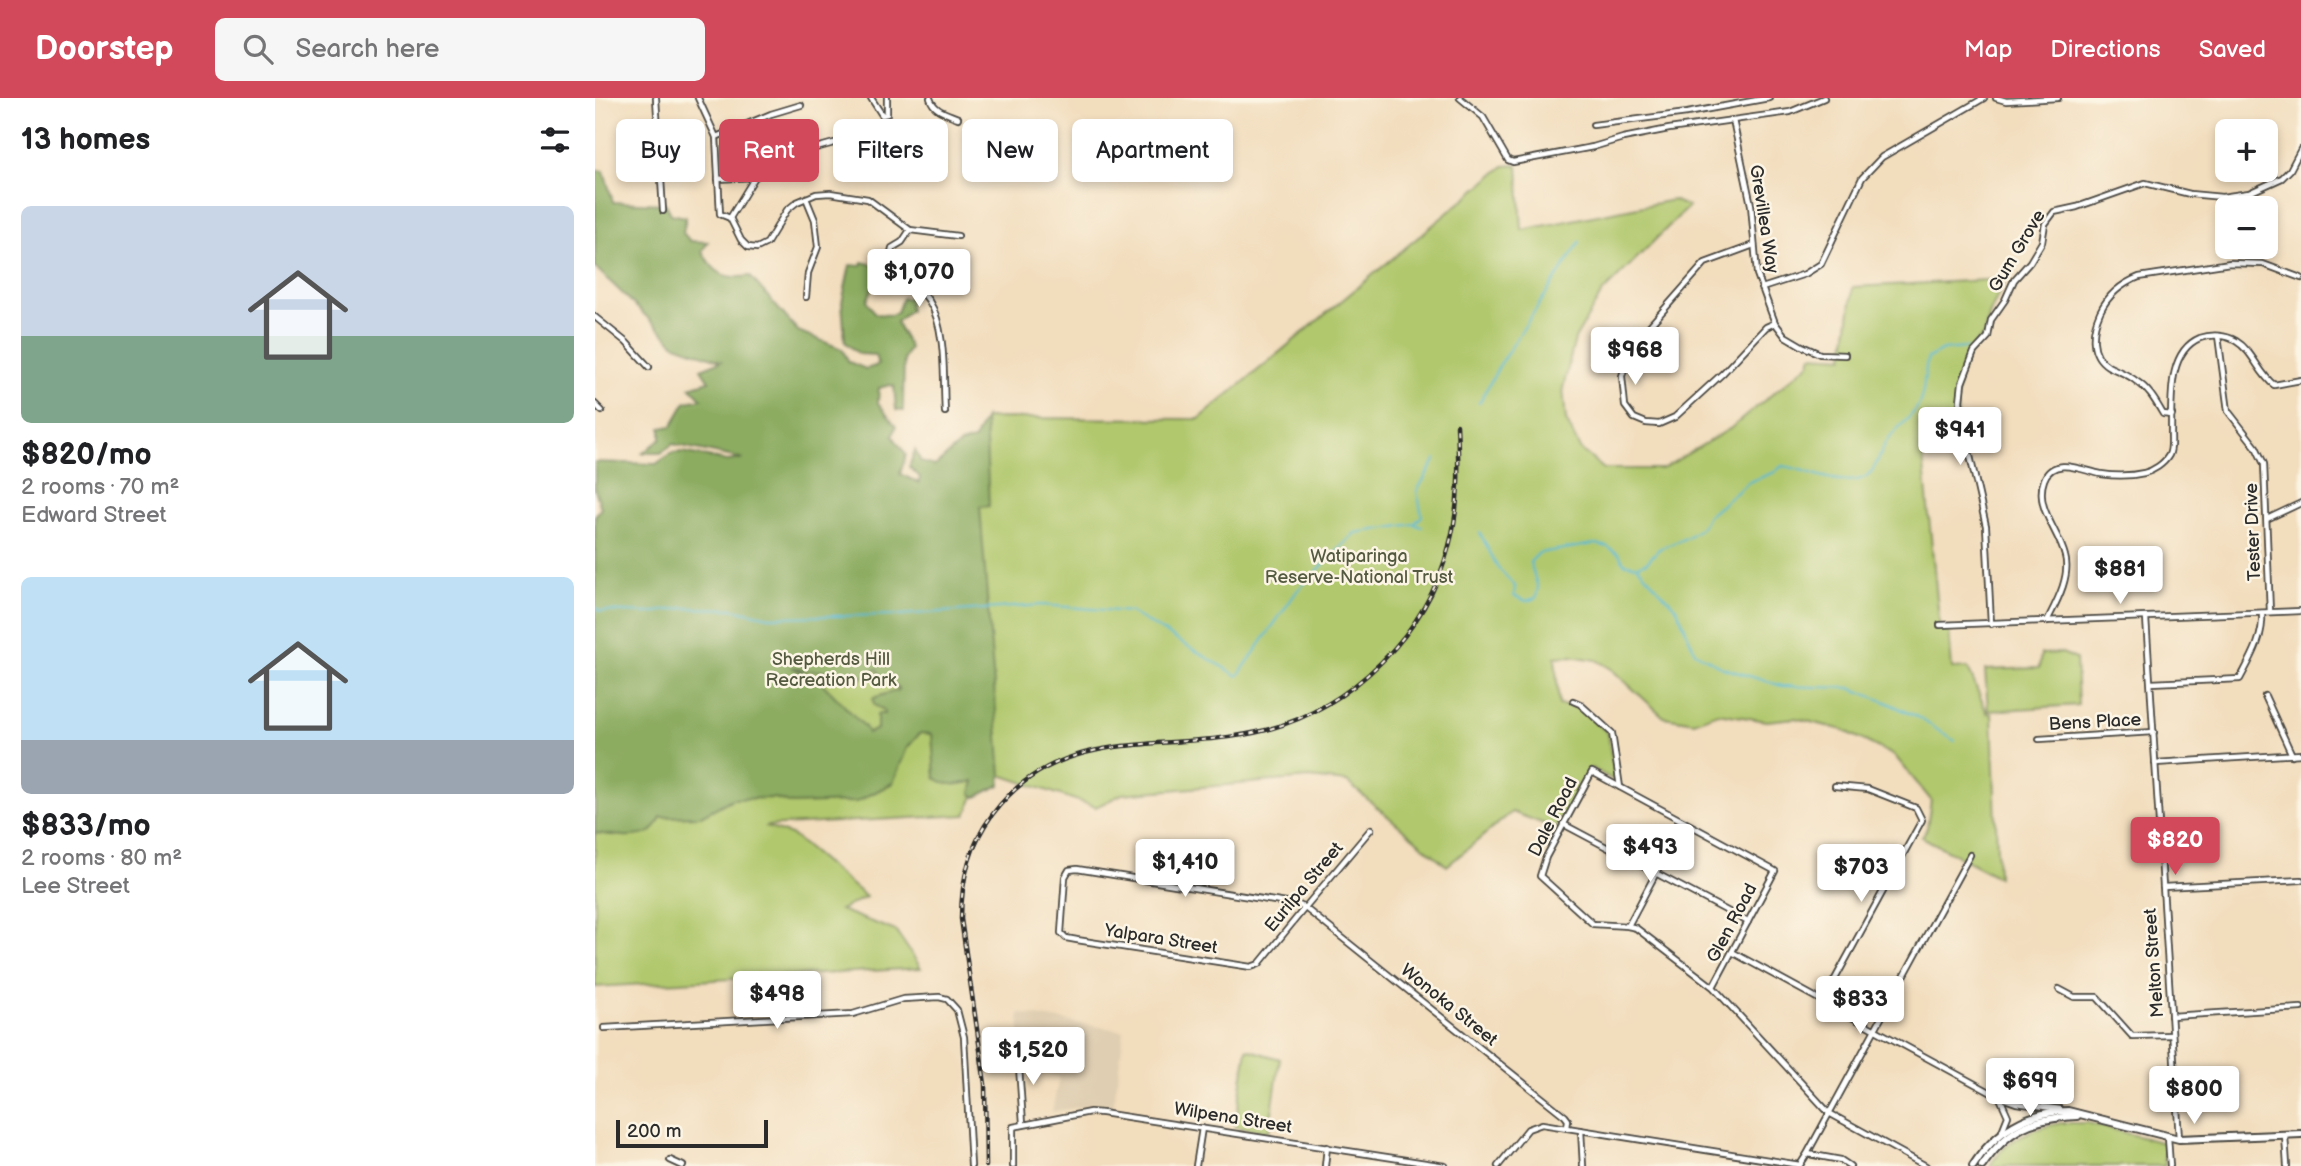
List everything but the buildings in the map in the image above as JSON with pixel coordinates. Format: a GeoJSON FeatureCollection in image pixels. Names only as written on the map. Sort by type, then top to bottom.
{"type":"FeatureCollection","features":[{"type":"Feature","properties":{"kind":"main road"},"geometry":{"type":"LineString","coordinates":[[1973,1166],[2002,1132],[2023,1120],[2056,1111],[2086,1115],[2179,1139],[2301,1134]]}},
{"type":"Feature","properties":{"kind":"main road"},"geometry":{"type":"LineString","coordinates":[[1982,1166],[1997,1146],[2026,1125],[2046,1118],[2086,1115]]}},
{"type":"Feature","properties":{"kind":"street"},"geometry":{"type":"LineString","coordinates":[[656,98],[663,211]]}},
{"type":"Feature","properties":{"kind":"street"},"geometry":{"type":"LineString","coordinates":[[698,98],[716,137],[720,214],[730,218],[741,240],[748,247],[757,248],[767,243],[787,210],[806,198],[830,193],[860,196],[878,205],[910,230],[958,236]]}},
{"type":"Feature","properties":{"kind":"street"},"geometry":{"type":"LineString","coordinates":[[871,98],[882,115],[887,114],[887,98]]}},
{"type":"Feature","properties":{"kind":"street"},"geometry":{"type":"LineString","coordinates":[[930,98],[932,106],[937,110],[958,118]]}},
{"type":"Feature","properties":{"kind":"street"},"geometry":{"type":"LineString","coordinates":[[1460,98],[1483,117],[1508,160],[1513,162],[1593,148],[1623,138],[1669,129],[1796,110],[1824,98]]}},
{"type":"Feature","properties":{"kind":"street"},"geometry":{"type":"LineString","coordinates":[[1593,125],[1687,113],[1769,98]]}},
{"type":"Feature","properties":{"kind":"street"},"geometry":{"type":"LineString","coordinates":[[1762,288],[1805,274],[1821,264],[1862,178],[1875,163],[1984,98]]}},
{"type":"Feature","properties":{"kind":"street"},"geometry":{"type":"LineString","coordinates":[[1996,98],[2006,101],[2058,98]]}},
{"type":"Feature","properties":{"kind":"street"},"geometry":{"type":"LineString","coordinates":[[716,137],[771,114],[801,105]]}},
{"type":"Feature","properties":{"kind":"street","name":"Grevillea Way"},"geometry":{"type":"LineString","coordinates":[[1733,120],[1751,205],[1757,274],[1775,323],[1785,336],[1802,346],[1820,354],[1845,355]]}},
{"type":"Feature","properties":{"kind":"street","name":"Gum Grove"},"geometry":{"type":"LineString","coordinates":[[1991,624],[1986,526],[1963,425],[1960,401],[1962,383],[1974,352],[1988,337],[1991,320],[2042,242],[2045,224],[2054,212],[2077,207],[2145,183],[2190,194],[2222,197],[2249,193],[2282,178],[2290,170],[2301,149]]}},
{"type":"Feature","properties":{"kind":"street"},"geometry":{"type":"LineString","coordinates":[[730,218],[752,182]]}},
{"type":"Feature","properties":{"kind":"street"},"geometry":{"type":"LineString","coordinates":[[806,198],[815,220],[818,247],[809,273],[806,297]]}},
{"type":"Feature","properties":{"kind":"street"},"geometry":{"type":"LineString","coordinates":[[910,230],[902,242],[893,247],[890,256],[925,295],[936,314],[940,330],[945,412]]}},
{"type":"Feature","properties":{"kind":"street"},"geometry":{"type":"LineString","coordinates":[[1754,245],[1705,263],[1631,347],[1622,376],[1625,406],[1634,418],[1646,423],[1659,424],[1675,417],[1723,373],[1766,327],[1775,323]]}},
{"type":"Feature","properties":{"kind":"street"},"geometry":{"type":"LineString","coordinates":[[2172,415],[2163,414],[2151,394],[2137,381],[2107,365],[2096,353],[2095,325],[2103,305],[2119,287],[2139,277],[2230,263],[2271,266],[2301,278]]}},
{"type":"Feature","properties":{"kind":"street"},"geometry":{"type":"LineString","coordinates":[[595,317],[626,342],[649,367]]}},
{"type":"Feature","properties":{"kind":"street","name":"Tester Drive"},"geometry":{"type":"LineString","coordinates":[[2218,336],[2228,411],[2256,447],[2264,464],[2270,612]]}},
{"type":"Feature","properties":{"kind":"street"},"geometry":{"type":"LineString","coordinates":[[2047,621],[2061,590],[2066,557],[2045,511],[2042,495],[2044,479],[2051,471],[2064,466],[2101,474],[2128,475],[2145,473],[2160,466],[2171,450],[2174,373],[2181,354],[2200,338],[2227,337],[2243,345],[2274,385],[2301,380]]}},
{"type":"Feature","properties":{"kind":"street"},"geometry":{"type":"LineString","coordinates":[[595,404],[602,411]]}},
{"type":"Feature","properties":{"kind":"street"},"geometry":{"type":"LineString","coordinates":[[2266,519],[2301,503]]}},
{"type":"Feature","properties":{"kind":"street"},"geometry":{"type":"LineString","coordinates":[[1940,625],[2301,611]]}},
{"type":"Feature","properties":{"kind":"street"},"geometry":{"type":"LineString","coordinates":[[2151,683],[2240,679],[2253,655],[2263,625],[2262,613]]}},
{"type":"Feature","properties":{"kind":"street","name":"Melton Street"},"geometry":{"type":"LineString","coordinates":[[2147,618],[2179,1139]]}},
{"type":"Feature","properties":{"kind":"street"},"geometry":{"type":"LineString","coordinates":[[2265,696],[2292,755]]}},
{"type":"Feature","properties":{"kind":"street"},"geometry":{"type":"LineString","coordinates":[[1573,701],[1580,704],[1612,733],[1620,787],[1683,821],[1628,926],[1636,929],[1713,987],[1829,1113],[1926,1166]]}},
{"type":"Feature","properties":{"kind":"street","name":"Bens Place"},"geometry":{"type":"LineString","coordinates":[[2039,739],[2154,732]]}},
{"type":"Feature","properties":{"kind":"street"},"geometry":{"type":"LineString","coordinates":[[2155,763],[2301,754]]}},
{"type":"Feature","properties":{"kind":"street","name":"Dale Road"},"geometry":{"type":"LineString","coordinates":[[1620,787],[1592,772],[1546,857],[1540,876],[1593,924],[1628,926]]}},
{"type":"Feature","properties":{"kind":"street"},"geometry":{"type":"LineString","coordinates":[[1823,1001],[1922,820],[1916,808],[1892,798],[1868,789],[1835,786]]}},
{"type":"Feature","properties":{"kind":"street","name":"Glen Road"},"geometry":{"type":"LineString","coordinates":[[1683,821],[1775,871],[1713,987]]}},
{"type":"Feature","properties":{"kind":"street"},"geometry":{"type":"LineString","coordinates":[[1563,824],[1748,922]]}},
{"type":"Feature","properties":{"kind":"street","name":"Eurilpa Street"},"geometry":{"type":"LineString","coordinates":[[1259,964],[1371,829]]}},
{"type":"Feature","properties":{"kind":"street"},"geometry":{"type":"LineString","coordinates":[[1498,1166],[1528,1129],[1535,1125],[1800,1165],[1970,855]]}},
{"type":"Feature","properties":{"kind":"street","name":"Yalpara Street"},"geometry":{"type":"LineString","coordinates":[[1259,964],[1251,967],[1066,938],[1061,933],[1065,877],[1069,870],[1077,869],[1305,908]]}},
{"type":"Feature","properties":{"kind":"street"},"geometry":{"type":"LineString","coordinates":[[2163,887],[2301,880]]}},
{"type":"Feature","properties":{"kind":"street","name":"Wonoka Street"},"geometry":{"type":"LineString","coordinates":[[1305,908],[1565,1116],[1568,1120],[1567,1128]]}},
{"type":"Feature","properties":{"kind":"street"},"geometry":{"type":"LineString","coordinates":[[1732,952],[2000,1097],[2068,1111]]}},
{"type":"Feature","properties":{"kind":"street"},"geometry":{"type":"LineString","coordinates":[[2059,989],[2074,996],[2097,997],[2132,1036],[2172,1035]]}},
{"type":"Feature","properties":{"kind":"street"},"geometry":{"type":"LineString","coordinates":[[604,1028],[853,1014],[903,999],[939,997],[953,1004],[964,1037],[971,1166]]}},
{"type":"Feature","properties":{"kind":"street"},"geometry":{"type":"LineString","coordinates":[[2171,1016],[2301,1008]]}},
{"type":"Feature","properties":{"kind":"street"},"geometry":{"type":"LineString","coordinates":[[1018,1053],[1023,1124]]}},
{"type":"Feature","properties":{"kind":"street"},"geometry":{"type":"LineString","coordinates":[[2000,1097],[2008,1116],[2002,1132]]}},
{"type":"Feature","properties":{"kind":"street","name":"Wilpena Street"},"geometry":{"type":"LineString","coordinates":[[1013,1166],[1012,1130],[1016,1125],[1090,1112],[1445,1166]]}},
{"type":"Feature","properties":{"kind":"street"},"geometry":{"type":"LineString","coordinates":[[1196,1166],[1202,1128]]}},
{"type":"Feature","properties":{"kind":"street"},"geometry":{"type":"LineString","coordinates":[[1581,1130],[1583,1166]]}},
{"type":"Feature","properties":{"kind":"street"},"geometry":{"type":"LineString","coordinates":[[2285,1135],[2287,1166]]}},
{"type":"Feature","properties":{"kind":"street"},"geometry":{"type":"LineString","coordinates":[[2168,1136],[2170,1166]]}},
{"type":"Feature","properties":{"kind":"street"},"geometry":{"type":"LineString","coordinates":[[1325,1166],[1327,1147]]}},
{"type":"Feature","properties":{"kind":"street"},"geometry":{"type":"LineString","coordinates":[[1807,1154],[1841,1160],[1850,1166]]}},
{"type":"Feature","properties":{"kind":"street"},"geometry":{"type":"LineString","coordinates":[[670,1160],[683,1166]]}},
{"type":"Feature","properties":{"kind":"shaded area"},"geometry":{"type":"Polygon","coordinates":[[[1019,1013],[1124,1031],[1113,1108],[1091,1105],[1052,1112],[1059,1077],[1022,1069],[1019,1013]]]}},
{"type":"Feature","properties":{"kind":"green space","name":"Watiparinga Reserve-National Trust"},"geometry":{"type":"Polygon","coordinates":[[[1518,165],[1522,230],[1673,200],[1688,207],[1602,293],[1575,339],[1563,388],[1566,420],[1580,449],[1604,469],[1662,469],[1731,428],[1810,363],[1812,355],[1844,357],[1853,287],[2005,279],[1984,334],[1969,353],[1958,382],[1956,403],[1961,440],[1922,445],[1940,629],[1949,629],[1952,669],[1968,668],[1987,713],[1992,714],[1998,877],[1922,837],[1927,828],[1931,800],[1895,756],[1843,730],[1795,718],[1767,721],[1718,713],[1694,722],[1664,717],[1610,668],[1596,660],[1571,656],[1555,657],[1559,705],[1577,707],[1608,733],[1615,781],[1592,768],[1555,828],[1512,812],[1447,866],[1347,782],[1309,778],[1122,794],[1096,807],[1001,775],[975,794],[966,815],[765,826],[793,836],[866,897],[840,910],[896,931],[921,968],[595,987],[595,530],[988,506],[985,418],[1199,419],[1504,166],[1518,165]]]}},
{"type":"Feature","properties":{"kind":"green space","name":"Shepherds Hill Recreation Park"},"geometry":{"type":"Polygon","coordinates":[[[595,170],[604,171],[613,202],[666,204],[671,214],[686,217],[683,233],[690,241],[708,242],[702,251],[716,270],[727,276],[750,276],[798,331],[842,349],[849,362],[866,369],[878,365],[875,355],[859,354],[845,342],[842,302],[850,265],[861,266],[862,262],[874,265],[883,260],[892,268],[894,277],[874,284],[867,301],[876,314],[891,315],[897,312],[902,298],[909,298],[910,310],[896,322],[910,348],[904,358],[903,411],[896,410],[894,386],[879,388],[878,403],[896,426],[893,436],[906,455],[900,474],[919,483],[920,477],[909,467],[915,450],[921,462],[935,466],[960,444],[974,440],[985,418],[989,506],[980,507],[1000,785],[976,797],[971,793],[974,781],[954,784],[935,778],[932,734],[920,733],[907,748],[893,783],[856,802],[792,804],[774,798],[732,799],[701,816],[661,817],[653,830],[646,834],[624,836],[595,833],[595,516],[601,508],[595,489],[595,462],[656,464],[672,453],[683,452],[727,461],[743,459],[673,444],[661,453],[643,453],[661,439],[661,428],[672,426],[686,402],[702,399],[690,387],[709,381],[701,369],[721,361],[676,345],[595,267],[595,170]],[[792,667],[820,681],[868,733],[877,729],[877,714],[884,714],[884,710],[874,705],[873,698],[898,690],[898,687],[884,682],[877,669],[860,679],[840,679],[832,671],[809,671],[792,667]]]}},
{"type":"Feature","properties":{"kind":"green space"},"geometry":{"type":"Polygon","coordinates":[[[2062,653],[2076,659],[2078,705],[1988,711],[1985,670],[2039,668],[2041,654],[2062,653]]]}},
{"type":"Feature","properties":{"kind":"green space"},"geometry":{"type":"Polygon","coordinates":[[[1247,1049],[1280,1059],[1269,1132],[1235,1127],[1247,1049]]]}},
{"type":"Feature","properties":{"kind":"green space"},"geometry":{"type":"Polygon","coordinates":[[[2061,1123],[2088,1123],[2164,1143],[2165,1166],[1990,1166],[2003,1149],[2020,1136],[2061,1123]]]}},
{"type":"Feature","properties":{"kind":"waterway"},"geometry":{"type":"LineString","coordinates":[[1479,403],[1502,361],[1580,242]]}},
{"type":"Feature","properties":{"kind":"waterway"},"geometry":{"type":"LineString","coordinates":[[1480,533],[1498,568],[1515,586],[1514,596],[1526,601],[1536,598],[1538,588],[1530,562],[1539,553],[1595,544],[1608,547],[1619,554],[1624,563],[1637,566],[1647,562],[1659,549],[1686,538],[1701,528],[1707,517],[1749,482],[1775,472],[1782,466],[1839,480],[1864,478],[1873,469],[1889,438],[1918,406],[1928,358],[1943,350],[1966,348]]}},
{"type":"Feature","properties":{"kind":"waterway"},"geometry":{"type":"LineString","coordinates":[[595,607],[600,611],[648,613],[684,608],[733,609],[769,617],[900,615],[1042,605],[1130,612],[1238,676],[1297,591],[1355,533],[1414,524],[1422,516],[1417,491],[1436,459]]}},
{"type":"Feature","properties":{"kind":"waterway"},"geometry":{"type":"LineString","coordinates":[[1414,524],[1422,527]]}},
{"type":"Feature","properties":{"kind":"waterway"},"geometry":{"type":"LineString","coordinates":[[1638,567],[1677,609],[1695,652],[1723,668],[1782,686],[1850,688],[1919,718],[1955,741]]}},
{"type":"Feature","properties":{"kind":"railway"},"geometry":{"type":"LineString","coordinates":[[986,1166],[985,1084],[961,919],[968,864],[984,827],[1020,785],[1050,766],[1083,753],[1229,737],[1266,730],[1298,719],[1328,704],[1356,685],[1404,636],[1423,608],[1438,578],[1449,546],[1457,501],[1457,425]]}}]}
